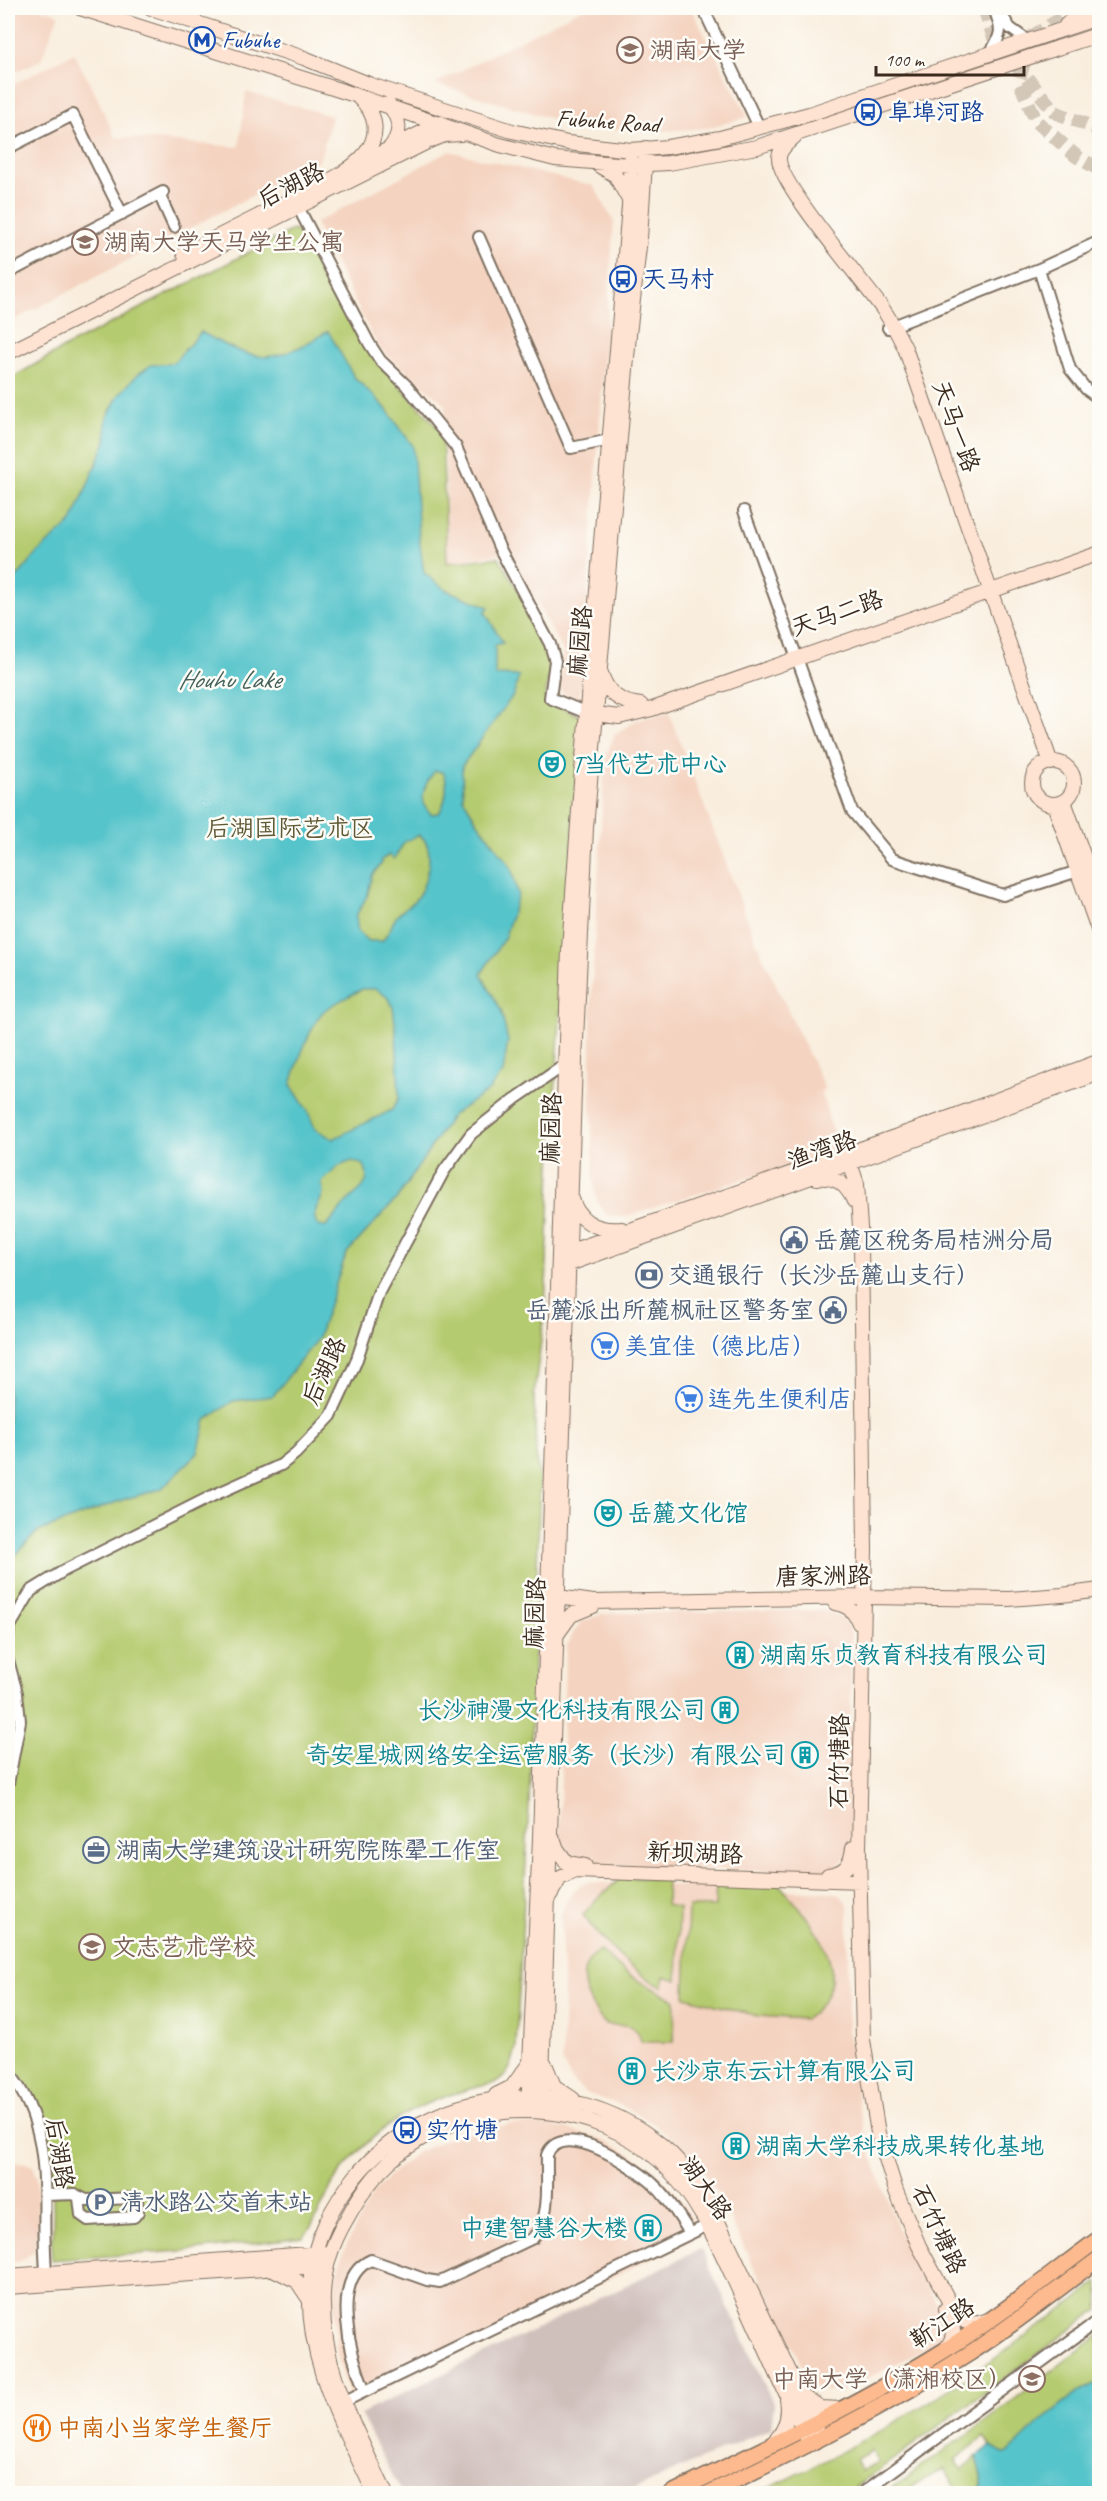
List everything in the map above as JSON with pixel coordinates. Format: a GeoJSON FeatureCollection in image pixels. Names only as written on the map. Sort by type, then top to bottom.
{"type":"FeatureCollection","features":[{"type":"Feature","properties":{"kind":"main road"},"geometry":{"type":"LineString","coordinates":[[80,8],[355,95],[531,154],[630,165],[684,161],[757,147],[1100,34]]}},
{"type":"Feature","properties":{"kind":"main road","name":"Fubuhe Road"},"geometry":{"type":"LineString","coordinates":[[151,8],[304,58],[370,85],[540,139],[631,150],[668,147],[720,138],[809,114],[1100,17]]}},
{"type":"Feature","properties":{"kind":"main road"},"geometry":{"type":"LineString","coordinates":[[1059,31],[1084,8]]}},
{"type":"Feature","properties":{"kind":"main road"},"geometry":{"type":"LineString","coordinates":[[1066,46],[1100,43]]}},
{"type":"Feature","properties":{"kind":"main road"},"geometry":{"type":"LineString","coordinates":[[370,85],[391,107],[399,122],[398,136],[390,148]]}},
{"type":"Feature","properties":{"kind":"main road","name":"后湖路"},"geometry":{"type":"LineString","coordinates":[[8,353],[298,207],[349,175],[367,152],[375,135],[372,113],[355,95]]}},
{"type":"Feature","properties":{"kind":"main road"},"geometry":{"type":"LineString","coordinates":[[349,175],[390,148],[436,124],[459,119],[478,120]]}},
{"type":"Feature","properties":{"kind":"main road","name":"后湖路"},"geometry":{"type":"LineString","coordinates":[[8,344],[349,175],[445,135],[470,134]]}},
{"type":"Feature","properties":{"kind":"main road","name":"天马一路"},"geometry":{"type":"LineString","coordinates":[[795,135],[778,156],[791,187],[905,348],[1047,764]]}},
{"type":"Feature","properties":{"kind":"main road","name":"天马一路"},"geometry":{"type":"LineString","coordinates":[[757,147],[770,155],[787,190],[891,327]]}},
{"type":"Feature","properties":{"kind":"main road","name":"麻园路"},"geometry":{"type":"LineString","coordinates":[[535,2103],[570,1062],[594,745],[592,710],[600,668],[646,148]]}},
{"type":"Feature","properties":{"kind":"main road","name":"麻园路"},"geometry":{"type":"LineString","coordinates":[[537,2052],[548,1905],[557,1635],[553,1601],[559,1565],[569,1299],[565,1259],[571,1194],[569,949],[592,710],[610,440],[629,206],[631,150]]}},
{"type":"Feature","properties":{"kind":"main road"},"geometry":{"type":"LineString","coordinates":[[643,201],[645,191],[662,169],[684,161]]}},
{"type":"Feature","properties":{"kind":"main road"},"geometry":{"type":"LineString","coordinates":[[587,162],[607,168],[615,176],[624,190],[629,206]]}},
{"type":"Feature","properties":{"kind":"main road","name":"天马二路"},"geometry":{"type":"LineString","coordinates":[[592,710],[619,708],[638,710],[987,588],[1100,545]]}},
{"type":"Feature","properties":{"kind":"main road"},"geometry":{"type":"LineString","coordinates":[[987,588],[1100,553]]}},
{"type":"Feature","properties":{"kind":"main road"},"geometry":{"type":"LineString","coordinates":[[594,745],[604,729],[638,710],[611,694],[600,668]]}},
{"type":"Feature","properties":{"kind":"main road"},"geometry":{"type":"LineString","coordinates":[[1047,764],[1062,764],[1072,774],[1074,787],[1059,803],[1041,801],[1033,790],[1034,776],[1047,764]]}},
{"type":"Feature","properties":{"kind":"main road"},"geometry":{"type":"LineString","coordinates":[[1059,803],[1088,867],[1100,902]]}},
{"type":"Feature","properties":{"kind":"main road"},"geometry":{"type":"LineString","coordinates":[[1088,867],[1100,936]]}},
{"type":"Feature","properties":{"kind":"main road","name":"渔湾路"},"geometry":{"type":"LineString","coordinates":[[565,1259],[640,1227],[845,1160],[1100,1062]]}},
{"type":"Feature","properties":{"kind":"main road","name":"渔湾路"},"geometry":{"type":"LineString","coordinates":[[565,1259],[626,1244],[806,1179],[845,1160],[885,1151],[1100,1073]]}},
{"type":"Feature","properties":{"kind":"main road"},"geometry":{"type":"LineString","coordinates":[[856,1200],[859,1182],[867,1165],[885,1151]]}},
{"type":"Feature","properties":{"kind":"main road","name":"石竹塘路"},"geometry":{"type":"LineString","coordinates":[[845,1160],[856,1200],[862,1576],[854,1908],[856,2036],[866,2110],[893,2203],[920,2262],[952,2320],[953,2339],[945,2350]]}},
{"type":"Feature","properties":{"kind":"main road"},"geometry":{"type":"LineString","coordinates":[[806,1179],[822,1177],[835,1179],[846,1186],[856,1200]]}},
{"type":"Feature","properties":{"kind":"main road"},"geometry":{"type":"LineString","coordinates":[[571,1194],[579,1214],[592,1225],[612,1230],[640,1227]]}},
{"type":"Feature","properties":{"kind":"main road"},"geometry":{"type":"LineString","coordinates":[[569,1299],[574,1283],[586,1266],[626,1244]]}},
{"type":"Feature","properties":{"kind":"main road"},"geometry":{"type":"LineString","coordinates":[[557,1635],[571,1615],[593,1604],[567,1585],[559,1565]]}},
{"type":"Feature","properties":{"kind":"main road"},"geometry":{"type":"LineString","coordinates":[[834,1600],[848,1607],[861,1623],[883,1600],[868,1588],[862,1576]]}},
{"type":"Feature","properties":{"kind":"main road"},"geometry":{"type":"LineString","coordinates":[[834,1600],[854,1589],[862,1576]]}},
{"type":"Feature","properties":{"kind":"main road","name":"唐家洲路"},"geometry":{"type":"LineString","coordinates":[[553,1601],[593,1604],[1009,1599],[1100,1590]]}},
{"type":"Feature","properties":{"kind":"main road","name":"唐家洲路"},"geometry":{"type":"LineString","coordinates":[[883,1600],[1012,1604],[1100,1595]]}},
{"type":"Feature","properties":{"kind":"main road","name":"石竹塘路"},"geometry":{"type":"LineString","coordinates":[[861,1623],[853,1848],[863,2040],[876,2124],[907,2220],[954,2312],[961,2319],[970,2323],[976,2324],[990,2319]]}},
{"type":"Feature","properties":{"kind":"main road","name":"新坝湖路"},"geometry":{"type":"LineString","coordinates":[[550,1832],[564,1860],[578,1866],[675,1868],[827,1878]]}},
{"type":"Feature","properties":{"kind":"main road"},"geometry":{"type":"LineString","coordinates":[[827,1878],[847,1866],[853,1848]]}},
{"type":"Feature","properties":{"kind":"main road","name":"新坝湖路"},"geometry":{"type":"LineString","coordinates":[[548,1905],[556,1883],[565,1875],[576,1871],[856,1878]]}},
{"type":"Feature","properties":{"kind":"main road"},"geometry":{"type":"LineString","coordinates":[[827,1878],[844,1886],[851,1894],[854,1908]]}},
{"type":"Feature","properties":{"kind":"main road"},"geometry":{"type":"LineString","coordinates":[[375,2493],[323,2380],[315,2351],[311,2303],[314,2260],[320,2238],[348,2186],[376,2154],[414,2125],[512,2087],[537,2052]]}},
{"type":"Feature","properties":{"kind":"main road"},"geometry":{"type":"LineString","coordinates":[[537,2052],[554,2086],[582,2105]]}},
{"type":"Feature","properties":{"kind":"main road"},"geometry":{"type":"LineString","coordinates":[[479,2100],[582,2105],[603,2111],[658,2142],[692,2175],[718,2222],[790,2389],[816,2441]]}},
{"type":"Feature","properties":{"kind":"main road","name":"湖大路"},"geometry":{"type":"LineString","coordinates":[[386,2493],[332,2374],[323,2328],[322,2293],[329,2259],[337,2236],[356,2200],[378,2173],[406,2148],[438,2130],[467,2119],[535,2103],[594,2122],[640,2146],[660,2162],[680,2182],[708,2225],[790,2389]]}},
{"type":"Feature","properties":{"kind":"main road"},"geometry":{"type":"LineString","coordinates":[[8,2287],[46,2279],[292,2256],[308,2251],[320,2238]]}},
{"type":"Feature","properties":{"kind":"main road","name":"靳江路"},"geometry":{"type":"LineString","coordinates":[[670,2493],[846,2408],[945,2350],[1100,2238]]}},
{"type":"Feature","properties":{"kind":"main road"},"geometry":{"type":"LineString","coordinates":[[292,2256],[314,2260]]}},
{"type":"Feature","properties":{"kind":"main road"},"geometry":{"type":"LineString","coordinates":[[707,2493],[816,2441],[912,2389],[970,2353],[1100,2258]]}},
{"type":"Feature","properties":{"kind":"main road"},"geometry":{"type":"LineString","coordinates":[[8,2276],[46,2279],[261,2268],[329,2259]]}},
{"type":"Feature","properties":{"kind":"main road"},"geometry":{"type":"LineString","coordinates":[[261,2268],[281,2271],[297,2281],[311,2303]]}},
{"type":"Feature","properties":{"kind":"main road"},"geometry":{"type":"LineString","coordinates":[[790,2389],[821,2408],[832,2410],[846,2408]]}},
{"type":"Feature","properties":{"kind":"main road"},"geometry":{"type":"LineString","coordinates":[[770,2446],[780,2435],[787,2420],[790,2389]]}},
{"type":"Feature","properties":{"kind":"street"},"geometry":{"type":"LineString","coordinates":[[703,8],[759,127]]}},
{"type":"Feature","properties":{"kind":"street"},"geometry":{"type":"LineString","coordinates":[[990,53],[1000,37],[1001,28],[994,8]]}},
{"type":"Feature","properties":{"kind":"street"},"geometry":{"type":"LineString","coordinates":[[999,8],[1010,28],[1028,41]]}},
{"type":"Feature","properties":{"kind":"street"},"geometry":{"type":"LineString","coordinates":[[8,148],[73,115],[122,214]]}},
{"type":"Feature","properties":{"kind":"street"},"geometry":{"type":"LineString","coordinates":[[8,273],[161,193],[174,227]]}},
{"type":"Feature","properties":{"kind":"street"},"geometry":{"type":"LineString","coordinates":[[298,207],[369,344],[380,360],[406,385],[456,447],[499,547],[550,644],[555,661],[550,698],[592,710]]}},
{"type":"Feature","properties":{"kind":"street"},"geometry":{"type":"LineString","coordinates":[[479,237],[571,448],[610,440]]}},
{"type":"Feature","properties":{"kind":"street"},"geometry":{"type":"LineString","coordinates":[[891,327],[1039,269],[1100,241]]}},
{"type":"Feature","properties":{"kind":"street"},"geometry":{"type":"LineString","coordinates":[[1039,269],[1070,369],[1086,389],[1100,399]]}},
{"type":"Feature","properties":{"kind":"street"},"geometry":{"type":"LineString","coordinates":[[744,511],[852,811],[892,859],[1003,894],[1088,867]]}},
{"type":"Feature","properties":{"kind":"street","name":"后湖路"},"geometry":{"type":"LineString","coordinates":[[8,1639],[9,1628],[31,1591],[85,1560],[212,1496],[281,1465],[296,1453],[331,1416],[356,1362],[379,1292],[444,1171],[471,1134],[570,1062]]}},
{"type":"Feature","properties":{"kind":"street"},"geometry":{"type":"LineString","coordinates":[[8,1660],[17,1693],[20,1721],[8,1784]]}},
{"type":"Feature","properties":{"kind":"street","name":"后湖路"},"geometry":{"type":"LineString","coordinates":[[8,2071],[21,2088],[37,2129],[44,2169],[43,2247],[46,2279]]}},
{"type":"Feature","properties":{"kind":"street"},"geometry":{"type":"LineString","coordinates":[[365,2391],[352,2356],[348,2331],[347,2306],[353,2274],[361,2265],[371,2260],[427,2280],[440,2282],[533,2238],[539,2232],[545,2217],[548,2155],[550,2149],[561,2142],[572,2140],[604,2151],[626,2163],[651,2182],[670,2202],[690,2234]]}},
{"type":"Feature","properties":{"kind":"street"},"geometry":{"type":"LineString","coordinates":[[45,2195],[72,2193],[78,2196],[86,2200],[134,2198],[137,2201],[138,2212],[134,2217],[85,2220],[81,2215],[78,2196]]}},
{"type":"Feature","properties":{"kind":"street"},"geometry":{"type":"LineString","coordinates":[[343,2402],[708,2225]]}},
{"type":"Feature","properties":{"kind":"street"},"geometry":{"type":"LineString","coordinates":[[861,2493],[1100,2319]]}},
{"type":"Feature","properties":{"kind":"street"},"geometry":{"type":"LineString","coordinates":[[870,2493],[1100,2325]]}},
{"type":"Feature","properties":{"kind":"shaded area"},"geometry":{"type":"Polygon","coordinates":[[[8,8],[39,8],[59,14],[41,60],[8,75],[8,8]]]}},
{"type":"Feature","properties":{"kind":"shaded area","name":"湖南大学"},"geometry":{"type":"Polygon","coordinates":[[[583,8],[691,8],[748,117],[708,128],[664,131],[621,130],[556,120],[435,84],[583,8]]]}},
{"type":"Feature","properties":{"kind":"shaded area","name":"湖南大学天马学生公寓"},"geometry":{"type":"Polygon","coordinates":[[[74,53],[115,137],[239,147],[246,92],[332,116],[319,161],[8,323],[8,87],[74,53]]]}},
{"type":"Feature","properties":{"kind":"shaded area"},"geometry":{"type":"Polygon","coordinates":[[[449,151],[594,186],[614,222],[580,699],[561,692],[563,651],[509,552],[447,563],[445,404],[378,347],[315,223],[449,151]]]}},
{"type":"Feature","properties":{"kind":"shaded area"},"geometry":{"type":"Polygon","coordinates":[[[669,713],[756,942],[825,1089],[821,1091],[838,1150],[623,1217],[614,1217],[607,1215],[598,1203],[594,1188],[591,1100],[591,1005],[604,774],[607,753],[615,734],[637,720],[669,713]]]}},
{"type":"Feature","properties":{"kind":"shaded area"},"geometry":{"type":"Polygon","coordinates":[[[826,1610],[843,1618],[851,1634],[851,1842],[849,1852],[839,1867],[824,1873],[675,1868],[588,1864],[578,1862],[570,1856],[559,1833],[565,1664],[567,1646],[581,1622],[602,1614],[618,1613],[826,1610]]]}},
{"type":"Feature","properties":{"kind":"shaded area"},"geometry":{"type":"Polygon","coordinates":[[[588,1882],[831,1892],[839,1894],[848,1904],[848,2029],[859,2108],[867,2143],[902,2238],[946,2322],[945,2331],[936,2344],[837,2393],[817,2389],[811,2384],[720,2198],[697,2161],[654,2124],[623,2106],[586,2093],[572,2081],[562,2062],[564,1995],[561,1917],[565,1904],[573,1892],[580,1885],[588,1882]]]}},
{"type":"Feature","properties":{"kind":"shaded area"},"geometry":{"type":"Polygon","coordinates":[[[510,2124],[547,2124],[605,2140],[655,2172],[675,2192],[703,2233],[354,2403],[337,2354],[333,2292],[343,2252],[373,2193],[395,2170],[418,2152],[444,2140],[510,2124]]]}},
{"type":"Feature","properties":{"kind":"shaded area"},"geometry":{"type":"Polygon","coordinates":[[[22,2162],[33,2166],[37,2176],[38,2222],[34,2252],[18,2262],[8,2262],[8,2163],[22,2162]]]}},
{"type":"Feature","properties":{"kind":"shaded area"},"geometry":{"type":"Polygon","coordinates":[[[701,2249],[774,2405],[771,2428],[626,2493],[402,2493],[360,2414],[701,2249]]]}},
{"type":"Feature","properties":{"kind":"green space","name":"后湖国际艺术区"},"geometry":{"type":"Polygon","coordinates":[[[292,230],[306,234],[310,240],[369,351],[442,432],[447,563],[499,557],[540,628],[552,660],[545,698],[581,717],[553,1121],[545,1309],[534,1396],[536,1454],[540,1480],[529,1805],[516,2046],[510,2067],[505,2076],[496,2083],[448,2095],[427,2104],[388,2125],[370,2140],[337,2177],[309,2231],[303,2237],[195,2250],[51,2260],[53,2209],[49,2156],[35,2105],[23,2082],[8,2062],[8,380],[69,345],[292,230]]]}},
{"type":"Feature","properties":{"kind":"green space"},"geometry":{"type":"Polygon","coordinates":[[[622,1877],[667,1879],[666,1905],[679,1908],[677,1980],[664,1976],[662,1987],[618,1956],[583,1915],[622,1877]]]}},
{"type":"Feature","properties":{"kind":"green space"},"geometry":{"type":"Polygon","coordinates":[[[716,1882],[778,1883],[817,1932],[826,1950],[831,1968],[830,1986],[822,2003],[805,2019],[758,2016],[685,1997],[688,1907],[715,1907],[716,1882]]]}},
{"type":"Feature","properties":{"kind":"green space"},"geometry":{"type":"Polygon","coordinates":[[[600,1951],[630,1976],[675,2000],[674,2042],[642,2042],[631,2026],[605,2024],[587,1996],[584,1980],[584,1972],[589,1960],[600,1951]]]}},
{"type":"Feature","properties":{"kind":"green space"},"geometry":{"type":"Polygon","coordinates":[[[1099,2282],[1099,2309],[847,2493],[758,2493],[843,2451],[927,2403],[1026,2337],[1099,2282]],[[872,2451],[855,2459],[861,2471],[878,2462],[872,2451]]]}},
{"type":"Feature","properties":{"kind":"green space"},"geometry":{"type":"Polygon","coordinates":[[[1099,2335],[1099,2383],[1082,2390],[1009,2453],[998,2450],[984,2437],[955,2460],[963,2470],[976,2457],[981,2473],[982,2493],[958,2493],[945,2469],[898,2493],[888,2493],[890,2489],[978,2427],[1099,2335]]]}},
{"type":"Feature","properties":{"kind":"water","name":"Houhu Lake"},"geometry":{"type":"Polygon","coordinates":[[[328,331],[354,377],[384,406],[413,446],[419,537],[424,573],[446,590],[489,607],[485,612],[503,643],[495,645],[495,675],[519,676],[514,694],[462,766],[463,798],[476,820],[511,867],[518,894],[505,937],[481,974],[501,1010],[508,1041],[503,1073],[487,1092],[452,1115],[399,1196],[346,1254],[318,1338],[273,1396],[233,1401],[206,1420],[198,1453],[161,1489],[125,1499],[37,1532],[8,1563],[8,588],[38,552],[72,522],[106,441],[106,420],[118,396],[137,375],[151,365],[173,363],[201,332],[237,350],[265,357],[293,350],[328,331]],[[435,771],[425,787],[423,798],[431,814],[439,813],[445,799],[446,787],[443,772],[435,771]],[[419,835],[405,841],[394,859],[389,855],[381,860],[382,863],[372,875],[368,894],[356,916],[358,932],[368,941],[382,941],[397,916],[415,900],[423,886],[428,866],[428,848],[419,835]],[[362,989],[329,1007],[320,1015],[315,1024],[291,1085],[308,1111],[315,1129],[333,1139],[392,1110],[399,1098],[396,1032],[393,1007],[388,998],[376,989],[362,989]],[[352,1161],[339,1166],[322,1182],[323,1193],[315,1213],[319,1226],[325,1227],[348,1200],[362,1188],[367,1179],[364,1165],[352,1161]]]}},
{"type":"Feature","properties":{"kind":"water"},"geometry":{"type":"Polygon","coordinates":[[[1099,2383],[1099,2493],[982,2493],[981,2473],[976,2457],[991,2446],[1004,2453],[1009,2453],[1039,2423],[1064,2403],[1088,2387],[1099,2383]]]}},
{"type":"Feature","properties":{"kind":"tunnel"},"geometry":{"type":"LineString","coordinates":[[984,8],[994,38],[1055,112],[1100,130]]}},
{"type":"Feature","properties":{"kind":"tunnel"},"geometry":{"type":"LineString","coordinates":[[1079,8],[1031,37],[1019,80],[1036,121],[1076,156],[1100,170]]}},
{"type":"Feature","properties":{"kind":"place","name":"Fubuhe"},"geometry":{"type":"Point","coordinates":[202,40]}},
{"type":"Feature","properties":{"kind":"place","name":"湖南大学"},"geometry":{"type":"Point","coordinates":[630,50]}},
{"type":"Feature","properties":{"kind":"place","name":"阜埠河路"},"geometry":{"type":"Point","coordinates":[868,112]}},
{"type":"Feature","properties":{"kind":"place","name":"湖南大学天马学生公寓"},"geometry":{"type":"Point","coordinates":[85,242]}},
{"type":"Feature","properties":{"kind":"place","name":"天马村"},"geometry":{"type":"Point","coordinates":[623,279]}},
{"type":"Feature","properties":{"kind":"place","name":"T当代艺术中心"},"geometry":{"type":"Point","coordinates":[552,764]}},
{"type":"Feature","properties":{"kind":"place","name":"岳麓区税务局桔洲分局"},"geometry":{"type":"Point","coordinates":[794,1240]}},
{"type":"Feature","properties":{"kind":"place","name":"交通银行（长沙岳麓山支行）"},"geometry":{"type":"Point","coordinates":[649,1275]}},
{"type":"Feature","properties":{"kind":"place","name":"岳麓派出所麓枫社区警务室"},"geometry":{"type":"Point","coordinates":[833,1310]}},
{"type":"Feature","properties":{"kind":"place","name":"美宜佳（德比店）"},"geometry":{"type":"Point","coordinates":[605,1346]}},
{"type":"Feature","properties":{"kind":"place","name":"连先生便利店"},"geometry":{"type":"Point","coordinates":[689,1399]}},
{"type":"Feature","properties":{"kind":"place","name":"岳麓文化馆"},"geometry":{"type":"Point","coordinates":[608,1513]}},
{"type":"Feature","properties":{"kind":"place","name":"湖南乐贞教育科技有限公司"},"geometry":{"type":"Point","coordinates":[740,1655]}},
{"type":"Feature","properties":{"kind":"place","name":"长沙神漫文化科技有限公司"},"geometry":{"type":"Point","coordinates":[725,1710]}},
{"type":"Feature","properties":{"kind":"place","name":"奇安星城网络安全运营服务（长沙）有限公司"},"geometry":{"type":"Point","coordinates":[805,1755]}},
{"type":"Feature","properties":{"kind":"place","name":"湖南大学建筑设计研究院陈翚工作室"},"geometry":{"type":"Point","coordinates":[96,1850]}},
{"type":"Feature","properties":{"kind":"place","name":"文志艺术学校"},"geometry":{"type":"Point","coordinates":[92,1947]}},
{"type":"Feature","properties":{"kind":"place","name":"长沙京东云计算有限公司"},"geometry":{"type":"Point","coordinates":[632,2071]}},
{"type":"Feature","properties":{"kind":"place","name":"实竹塘"},"geometry":{"type":"Point","coordinates":[407,2130]}},
{"type":"Feature","properties":{"kind":"place","name":"湖南大学科技成果转化基地"},"geometry":{"type":"Point","coordinates":[736,2146]}},
{"type":"Feature","properties":{"kind":"place","name":"清水路公交首末站"},"geometry":{"type":"Point","coordinates":[100,2202]}},
{"type":"Feature","properties":{"kind":"place","name":"中建智慧谷大楼"},"geometry":{"type":"Point","coordinates":[648,2228]}},
{"type":"Feature","properties":{"kind":"place","name":"中南大学（潇湘校区）"},"geometry":{"type":"Point","coordinates":[1032,2379]}},
{"type":"Feature","properties":{"kind":"place","name":"中南小当家学生餐厅"},"geometry":{"type":"Point","coordinates":[37,2428]}}]}
